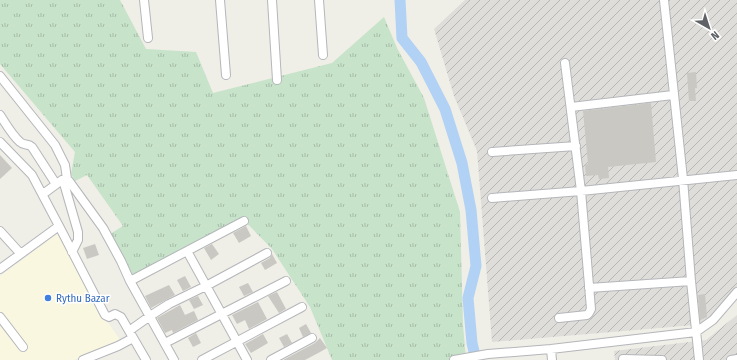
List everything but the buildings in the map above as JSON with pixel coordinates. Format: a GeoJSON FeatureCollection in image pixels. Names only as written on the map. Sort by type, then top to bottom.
{"type":"FeatureCollection","features":[{"type":"Feature","properties":{"kind":"street"},"geometry":{"type":"LineString","coordinates":[[144,0],[148,38]]}},
{"type":"Feature","properties":{"kind":"street"},"geometry":{"type":"LineString","coordinates":[[220,0],[226,75]]}},
{"type":"Feature","properties":{"kind":"street"},"geometry":{"type":"LineString","coordinates":[[272,0],[277,80]]}},
{"type":"Feature","properties":{"kind":"street"},"geometry":{"type":"LineString","coordinates":[[319,0],[323,55]]}},
{"type":"Feature","properties":{"kind":"street"},"geometry":{"type":"LineString","coordinates":[[664,0],[683,179],[699,360]]}},
{"type":"Feature","properties":{"kind":"street"},"geometry":{"type":"LineString","coordinates":[[559,318],[587,315],[591,309],[581,191],[565,63]]}},
{"type":"Feature","properties":{"kind":"street"},"geometry":{"type":"LineString","coordinates":[[0,76],[55,145],[65,165],[62,181],[78,232],[78,240],[72,252]]}},
{"type":"Feature","properties":{"kind":"street"},"geometry":{"type":"LineString","coordinates":[[571,107],[673,95]]}},
{"type":"Feature","properties":{"kind":"street"},"geometry":{"type":"LineString","coordinates":[[0,114],[9,129],[20,142],[32,147],[100,223],[174,360]]}},
{"type":"Feature","properties":{"kind":"street"},"geometry":{"type":"LineString","coordinates":[[0,142],[28,170],[43,194],[105,315],[109,317],[115,314],[118,315],[146,360]]}},
{"type":"Feature","properties":{"kind":"street"},"geometry":{"type":"LineString","coordinates":[[492,152],[576,146]]}},
{"type":"Feature","properties":{"kind":"street"},"geometry":{"type":"LineString","coordinates":[[492,198],[581,191],[737,174]]}},
{"type":"Feature","properties":{"kind":"street"},"geometry":{"type":"LineString","coordinates":[[43,194],[62,181]]}},
{"type":"Feature","properties":{"kind":"street"},"geometry":{"type":"LineString","coordinates":[[130,281],[244,221]]}},
{"type":"Feature","properties":{"kind":"street"},"geometry":{"type":"LineString","coordinates":[[0,268],[59,226]]}},
{"type":"Feature","properties":{"kind":"street"},"geometry":{"type":"LineString","coordinates":[[0,231],[20,253]]}},
{"type":"Feature","properties":{"kind":"street"},"geometry":{"type":"LineString","coordinates":[[187,251],[247,360]]}},
{"type":"Feature","properties":{"kind":"street"},"geometry":{"type":"LineString","coordinates":[[83,360],[118,346],[150,316],[169,304],[206,286],[266,253]]}},
{"type":"Feature","properties":{"kind":"street"},"geometry":{"type":"LineString","coordinates":[[165,343],[286,281]]}},
{"type":"Feature","properties":{"kind":"street"},"geometry":{"type":"LineString","coordinates":[[589,288],[691,281]]}},
{"type":"Feature","properties":{"kind":"street"},"geometry":{"type":"LineString","coordinates":[[454,360],[488,354],[551,349],[696,332],[713,320],[737,292]]}},
{"type":"Feature","properties":{"kind":"street"},"geometry":{"type":"LineString","coordinates":[[202,360],[302,307]]}},
{"type":"Feature","properties":{"kind":"street"},"geometry":{"type":"LineString","coordinates":[[0,317],[23,347]]}},
{"type":"Feature","properties":{"kind":"street"},"geometry":{"type":"LineString","coordinates":[[271,360],[312,338]]}},
{"type":"Feature","properties":{"kind":"street"},"geometry":{"type":"LineString","coordinates":[[551,349],[552,360]]}},
{"type":"Feature","properties":{"kind":"street"},"geometry":{"type":"LineString","coordinates":[[731,360],[737,359]]}},
{"type":"Feature","properties":{"kind":"street"},"geometry":{"type":"LineString","coordinates":[[622,360],[662,360]]}},
{"type":"Feature","properties":{"kind":"shaded area"},"geometry":{"type":"Polygon","coordinates":[[[465,0],[737,0],[737,289],[707,324],[492,342],[477,151],[454,96],[434,29],[465,0]]]}},
{"type":"Feature","properties":{"kind":"shaded area","name":"Rythu Bazar"},"geometry":{"type":"Polygon","coordinates":[[[60,232],[107,321],[121,341],[74,360],[0,360],[0,276],[60,232]]]}},
{"type":"Feature","properties":{"kind":"shaded area"},"geometry":{"type":"Polygon","coordinates":[[[737,315],[737,360],[615,360],[614,351],[706,340],[737,315]]]}},
{"type":"Feature","properties":{"kind":"green space"},"geometry":{"type":"Polygon","coordinates":[[[0,0],[120,0],[146,49],[196,52],[213,93],[332,63],[384,17],[397,48],[424,98],[460,212],[463,325],[466,360],[332,360],[310,307],[272,249],[242,218],[132,276],[110,234],[123,226],[87,175],[75,181],[71,174],[75,152],[0,64],[0,0]]]}},
{"type":"Feature","properties":{"kind":"waterway"},"geometry":{"type":"LineString","coordinates":[[400,0],[402,38],[421,62],[445,109],[462,163],[471,210],[476,266],[468,298],[472,343],[476,360]]}},
{"type":"Feature","properties":{"kind":"place","name":"Rythu Bazar"},"geometry":{"type":"Point","coordinates":[48,298]}}]}
